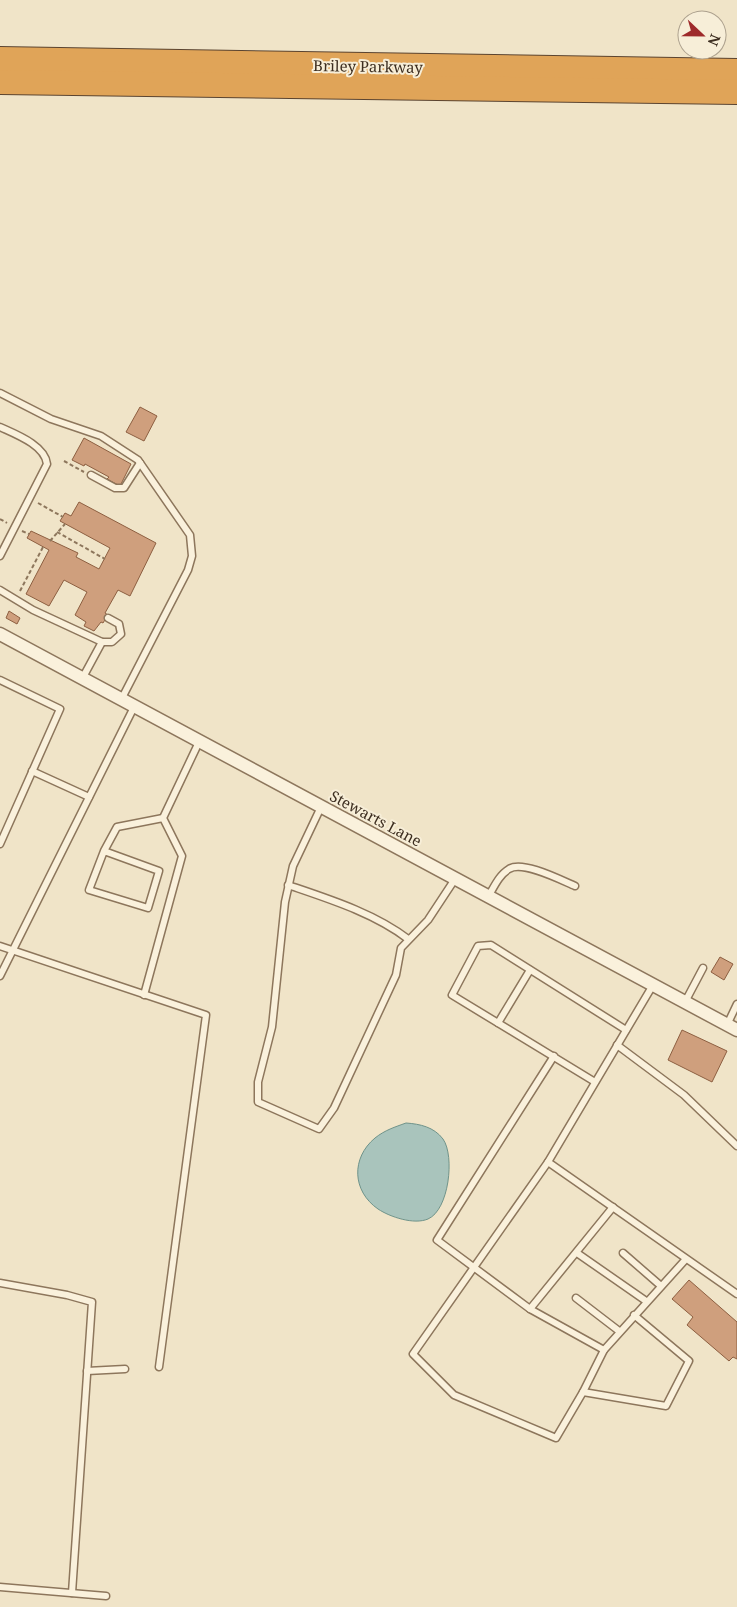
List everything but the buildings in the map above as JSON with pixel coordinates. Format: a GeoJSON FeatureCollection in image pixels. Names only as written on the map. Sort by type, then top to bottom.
{"type":"FeatureCollection","features":[{"type":"Feature","properties":{"kind":"highway","name":"Briley Parkway"},"geometry":{"type":"LineString","coordinates":[[0,59],[737,71]]}},
{"type":"Feature","properties":{"kind":"highway","name":"Briley Parkway"},"geometry":{"type":"LineString","coordinates":[[0,82],[737,92]]}},
{"type":"Feature","properties":{"kind":"street","name":"Stewarts Lane"},"geometry":{"type":"LineString","coordinates":[[0,634],[134,708],[732,1027]]}},
{"type":"Feature","properties":{"kind":"lane"},"geometry":{"type":"LineString","coordinates":[[0,393],[51,420],[101,436],[127,451],[140,462],[190,535],[192,556],[180,586],[121,700]]}},
{"type":"Feature","properties":{"kind":"lane"},"geometry":{"type":"LineString","coordinates":[[0,427],[38,449],[45,456],[47,464],[0,556]]}},
{"type":"Feature","properties":{"kind":"lane"},"geometry":{"type":"LineString","coordinates":[[91,475],[115,488],[122,489],[127,486],[140,462]]}},
{"type":"Feature","properties":{"kind":"lane"},"geometry":{"type":"LineString","coordinates":[[1,591],[18,602],[102,642],[116,639],[121,631],[119,624],[108,618]]}},
{"type":"Feature","properties":{"kind":"lane"},"geometry":{"type":"LineString","coordinates":[[82,679],[102,642]]}},
{"type":"Feature","properties":{"kind":"lane"},"geometry":{"type":"LineString","coordinates":[[0,680],[60,709],[0,844]]}},
{"type":"Feature","properties":{"kind":"lane"},"geometry":{"type":"LineString","coordinates":[[0,976],[134,708]]}},
{"type":"Feature","properties":{"kind":"lane"},"geometry":{"type":"LineString","coordinates":[[163,818],[199,742]]}},
{"type":"Feature","properties":{"kind":"lane"},"geometry":{"type":"LineString","coordinates":[[32,771],[89,797]]}},
{"type":"Feature","properties":{"kind":"lane"},"geometry":{"type":"LineString","coordinates":[[321,807],[293,866],[284,902],[272,1027],[258,1082],[258,1102],[319,1129],[334,1108],[396,975],[401,948],[428,920],[455,879]]}},
{"type":"Feature","properties":{"kind":"lane"},"geometry":{"type":"LineString","coordinates":[[104,851],[158,871],[148,908],[89,890],[104,851],[117,827],[163,818]]}},
{"type":"Feature","properties":{"kind":"lane"},"geometry":{"type":"LineString","coordinates":[[144,995],[182,856],[163,818]]}},
{"type":"Feature","properties":{"kind":"lane"},"geometry":{"type":"LineString","coordinates":[[488,897],[503,873],[511,867],[518,866],[541,872],[575,886]]}},
{"type":"Feature","properties":{"kind":"lane"},"geometry":{"type":"LineString","coordinates":[[288,886],[318,895],[390,925],[408,939]]}},
{"type":"Feature","properties":{"kind":"lane"},"geometry":{"type":"LineString","coordinates":[[595,1082],[452,995],[478,946],[491,945],[626,1030]]}},
{"type":"Feature","properties":{"kind":"lane"},"geometry":{"type":"LineString","coordinates":[[0,946],[206,1016],[159,1367]]}},
{"type":"Feature","properties":{"kind":"lane"},"geometry":{"type":"LineString","coordinates":[[685,1002],[703,968]]}},
{"type":"Feature","properties":{"kind":"lane"},"geometry":{"type":"LineString","coordinates":[[498,1023],[530,970]]}},
{"type":"Feature","properties":{"kind":"lane"},"geometry":{"type":"LineString","coordinates":[[653,985],[548,1162],[413,1354],[454,1395],[556,1438],[583,1392],[604,1350],[646,1301],[686,1259]]}},
{"type":"Feature","properties":{"kind":"lane"},"geometry":{"type":"LineString","coordinates":[[732,1027],[737,1004]]}},
{"type":"Feature","properties":{"kind":"lane"},"geometry":{"type":"LineString","coordinates":[[617,1046],[684,1095],[737,1146]]}},
{"type":"Feature","properties":{"kind":"lane"},"geometry":{"type":"LineString","coordinates":[[554,1056],[437,1240],[530,1309],[604,1350]]}},
{"type":"Feature","properties":{"kind":"lane"},"geometry":{"type":"LineString","coordinates":[[548,1162],[737,1294]]}},
{"type":"Feature","properties":{"kind":"lane"},"geometry":{"type":"LineString","coordinates":[[530,1309],[613,1207]]}},
{"type":"Feature","properties":{"kind":"lane"},"geometry":{"type":"LineString","coordinates":[[577,1253],[646,1301]]}},
{"type":"Feature","properties":{"kind":"lane"},"geometry":{"type":"LineString","coordinates":[[624,1253],[661,1286]]}},
{"type":"Feature","properties":{"kind":"lane"},"geometry":{"type":"LineString","coordinates":[[0,1283],[66,1295],[92,1302],[72,1593]]}},
{"type":"Feature","properties":{"kind":"lane"},"geometry":{"type":"LineString","coordinates":[[576,1298],[619,1331]]}},
{"type":"Feature","properties":{"kind":"lane"},"geometry":{"type":"LineString","coordinates":[[583,1392],[666,1406],[689,1361],[634,1315]]}},
{"type":"Feature","properties":{"kind":"lane"},"geometry":{"type":"LineString","coordinates":[[87,1371],[126,1369]]}},
{"type":"Feature","properties":{"kind":"lane"},"geometry":{"type":"LineString","coordinates":[[0,1587],[106,1596]]}},
{"type":"Feature","properties":{"kind":"path"},"geometry":{"type":"LineString","coordinates":[[64,461],[91,475]]}},
{"type":"Feature","properties":{"kind":"path"},"geometry":{"type":"LineString","coordinates":[[73,466],[75,462]]}},
{"type":"Feature","properties":{"kind":"path"},"geometry":{"type":"LineString","coordinates":[[41,505],[62,517]]}},
{"type":"Feature","properties":{"kind":"path"},"geometry":{"type":"LineString","coordinates":[[50,541],[65,524]]}},
{"type":"Feature","properties":{"kind":"path"},"geometry":{"type":"LineString","coordinates":[[24,532],[29,534]]}},
{"type":"Feature","properties":{"kind":"path"},"geometry":{"type":"LineString","coordinates":[[57,532],[105,559]]}},
{"type":"Feature","properties":{"kind":"path"},"geometry":{"type":"LineString","coordinates":[[18,602],[20,589],[43,547]]}},
{"type":"Feature","properties":{"kind":"water"},"geometry":{"type":"Polygon","coordinates":[[[406,1123],[421,1125],[439,1135],[447,1147],[449,1157],[448,1182],[441,1205],[435,1214],[422,1221],[409,1221],[383,1212],[369,1202],[359,1184],[359,1165],[367,1146],[383,1133],[406,1123]]]}}]}
